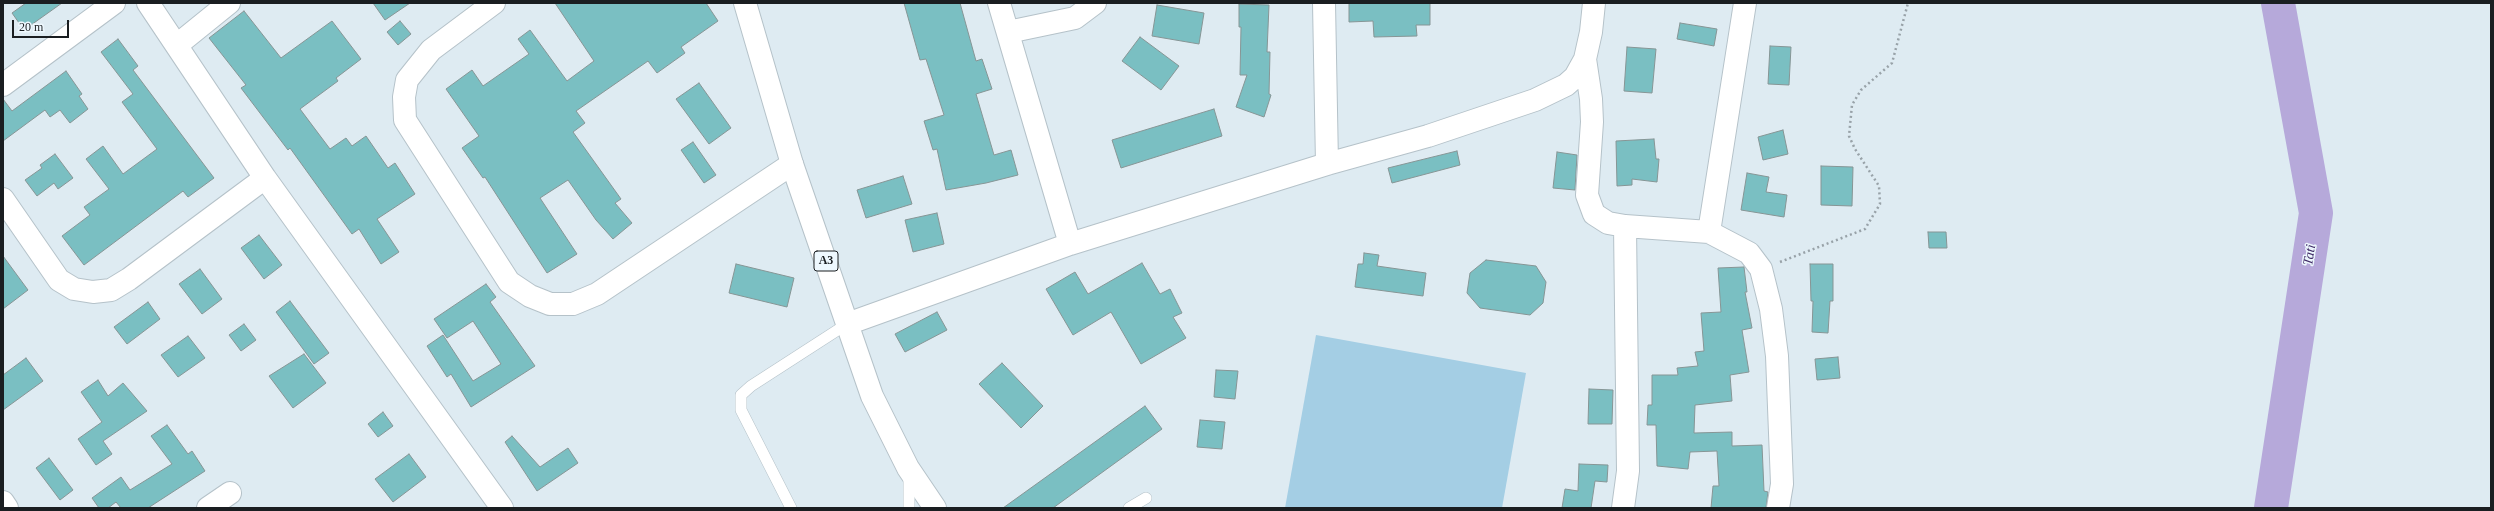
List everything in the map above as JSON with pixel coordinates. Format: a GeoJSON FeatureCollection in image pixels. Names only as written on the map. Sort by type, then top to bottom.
{"type":"FeatureCollection","features":[{"type":"Feature","properties":{"kind":"main road"},"geometry":{"type":"LineString","coordinates":[[3,85],[114,3]]}},
{"type":"Feature","properties":{"kind":"main road"},"geometry":{"type":"LineString","coordinates":[[148,3],[265,178],[502,508]]}},
{"type":"Feature","properties":{"kind":"main road"},"geometry":{"type":"LineString","coordinates":[[177,45],[229,3]]}},
{"type":"Feature","properties":{"kind":"main road"},"geometry":{"type":"LineString","coordinates":[[494,3],[431,50],[407,80],[404,98],[404,120],[509,282],[530,296],[550,304],[573,304],[598,294],[792,164]]}},
{"type":"Feature","properties":{"kind":"main road","name":"A3"},"geometry":{"type":"LineString","coordinates":[[744,3],[792,164],[872,396],[908,468],[935,508]]}},
{"type":"Feature","properties":{"kind":"main road"},"geometry":{"type":"LineString","coordinates":[[999,3],[1070,244]]}},
{"type":"Feature","properties":{"kind":"main road"},"geometry":{"type":"LineString","coordinates":[[1008,32],[1076,18],[1095,3]]}},
{"type":"Feature","properties":{"kind":"main road"},"geometry":{"type":"LineString","coordinates":[[1324,3],[1327,164]]}},
{"type":"Feature","properties":{"kind":"main road"},"geometry":{"type":"LineString","coordinates":[[1594,3],[1591,32],[1585,59],[1591,99],[1592,122],[1587,195],[1594,214],[1608,223],[1625,226],[1709,232],[1749,253],[1761,269],[1771,309],[1778,356],[1782,484],[1778,508]]}},
{"type":"Feature","properties":{"kind":"main road"},"geometry":{"type":"LineString","coordinates":[[1709,232],[1745,3]]}},
{"type":"Feature","properties":{"kind":"main road"},"geometry":{"type":"LineString","coordinates":[[847,324],[1070,244],[1327,164],[1428,136],[1536,100],[1570,81],[1585,59]]}},
{"type":"Feature","properties":{"kind":"main road"},"geometry":{"type":"LineString","coordinates":[[3,199],[59,280],[74,289],[93,292],[111,290],[129,279],[265,178]]}},
{"type":"Feature","properties":{"kind":"main road"},"geometry":{"type":"LineString","coordinates":[[1623,508],[1628,470],[1625,226]]}},
{"type":"Feature","properties":{"kind":"main road"},"geometry":{"type":"LineString","coordinates":[[208,508],[230,493]]}},
{"type":"Feature","properties":{"kind":"main road"},"geometry":{"type":"LineString","coordinates":[[3,502],[7,508]]}},
{"type":"Feature","properties":{"kind":"lane"},"geometry":{"type":"LineString","coordinates":[[791,508],[741,410],[741,395],[751,386],[847,324]]}},
{"type":"Feature","properties":{"kind":"lane"},"geometry":{"type":"LineString","coordinates":[[908,468],[909,508]]}},
{"type":"Feature","properties":{"kind":"lane"},"geometry":{"type":"LineString","coordinates":[[1129,508],[1146,498]]}},
{"type":"Feature","properties":{"kind":"path"},"geometry":{"type":"LineString","coordinates":[[1761,269],[1865,228],[1880,204],[1879,186],[1855,149],[1849,136],[1852,105],[1861,90],[1892,63],[1908,3]]}},
{"type":"Feature","properties":{"kind":"shaded area"},"geometry":{"type":"Polygon","coordinates":[[[1316,335],[1526,373],[1502,508],[1285,508],[1316,335]]]}},
{"type":"Feature","properties":{"kind":"building"},"geometry":{"type":"Polygon","coordinates":[[[26,3],[62,3],[24,30],[12,13],[26,3]]]}},
{"type":"Feature","properties":{"kind":"building"},"geometry":{"type":"Polygon","coordinates":[[[373,3],[410,3],[385,20],[373,3]]]}},
{"type":"Feature","properties":{"kind":"building"},"geometry":{"type":"Polygon","coordinates":[[[555,3],[706,3],[718,21],[681,47],[685,53],[657,73],[648,61],[576,111],[585,123],[573,132],[621,199],[615,203],[632,223],[613,239],[596,220],[568,180],[540,198],[577,254],[547,273],[485,177],[483,178],[462,148],[479,136],[446,89],[472,70],[483,86],[529,54],[518,39],[530,30],[567,81],[594,61],[555,3]]]}},
{"type":"Feature","properties":{"kind":"building"},"geometry":{"type":"Polygon","coordinates":[[[904,3],[960,3],[976,61],[982,59],[992,89],[976,94],[994,155],[1011,150],[1018,175],[986,183],[946,190],[937,149],[933,150],[924,121],[944,115],[926,59],[920,60],[904,3]]]}},
{"type":"Feature","properties":{"kind":"building"},"geometry":{"type":"Polygon","coordinates":[[[1349,3],[1430,3],[1430,25],[1416,25],[1417,36],[1374,37],[1373,21],[1349,22],[1349,3]]]}},
{"type":"Feature","properties":{"kind":"building"},"geometry":{"type":"Polygon","coordinates":[[[1239,4],[1269,5],[1267,52],[1270,52],[1269,94],[1271,95],[1264,117],[1236,107],[1247,75],[1240,75],[1241,27],[1239,27],[1239,4]]]}},
{"type":"Feature","properties":{"kind":"building"},"geometry":{"type":"Polygon","coordinates":[[[1157,5],[1204,13],[1199,44],[1152,36],[1157,5]]]}},
{"type":"Feature","properties":{"kind":"building"},"geometry":{"type":"Polygon","coordinates":[[[244,11],[281,58],[332,21],[361,59],[336,78],[338,81],[300,109],[330,149],[346,138],[352,146],[366,136],[388,168],[395,163],[415,194],[377,219],[399,252],[381,264],[359,229],[352,234],[290,148],[288,150],[241,88],[246,85],[209,38],[244,11]]]}},
{"type":"Feature","properties":{"kind":"building"},"geometry":{"type":"Polygon","coordinates":[[[400,21],[411,34],[398,45],[387,32],[400,21]]]}},
{"type":"Feature","properties":{"kind":"building"},"geometry":{"type":"Polygon","coordinates":[[[1680,23],[1717,29],[1714,46],[1677,39],[1680,23]]]}},
{"type":"Feature","properties":{"kind":"building"},"geometry":{"type":"Polygon","coordinates":[[[1140,37],[1179,66],[1161,90],[1122,61],[1140,37]]]}},
{"type":"Feature","properties":{"kind":"building"},"geometry":{"type":"Polygon","coordinates":[[[118,39],[138,66],[133,70],[214,178],[188,197],[183,191],[84,265],[62,236],[90,215],[84,207],[109,189],[86,159],[103,146],[123,174],[157,149],[122,102],[133,94],[101,52],[118,39]]]}},
{"type":"Feature","properties":{"kind":"building"},"geometry":{"type":"Polygon","coordinates":[[[1770,46],[1791,47],[1789,85],[1768,84],[1770,46]]]}},
{"type":"Feature","properties":{"kind":"building"},"geometry":{"type":"Polygon","coordinates":[[[1627,47],[1656,49],[1652,93],[1624,91],[1627,47]]]}},
{"type":"Feature","properties":{"kind":"building"},"geometry":{"type":"Polygon","coordinates":[[[66,71],[82,94],[79,96],[88,109],[70,123],[60,110],[50,117],[45,110],[3,141],[3,99],[12,111],[66,71]]]}},
{"type":"Feature","properties":{"kind":"building"},"geometry":{"type":"Polygon","coordinates":[[[699,83],[731,128],[709,144],[676,99],[699,83]]]}},
{"type":"Feature","properties":{"kind":"building"},"geometry":{"type":"Polygon","coordinates":[[[1214,109],[1222,136],[1121,168],[1112,140],[1214,109]]]}},
{"type":"Feature","properties":{"kind":"building"},"geometry":{"type":"Polygon","coordinates":[[[1783,130],[1788,154],[1763,160],[1758,137],[1783,130]]]}},
{"type":"Feature","properties":{"kind":"building"},"geometry":{"type":"Polygon","coordinates":[[[1654,139],[1656,159],[1659,159],[1657,182],[1632,179],[1632,185],[1617,186],[1616,141],[1654,139]]]}},
{"type":"Feature","properties":{"kind":"building"},"geometry":{"type":"Polygon","coordinates":[[[693,142],[716,175],[704,183],[681,150],[693,142]]]}},
{"type":"Feature","properties":{"kind":"building"},"geometry":{"type":"Polygon","coordinates":[[[1457,151],[1460,165],[1392,183],[1388,168],[1457,151]]]}},
{"type":"Feature","properties":{"kind":"building"},"geometry":{"type":"Polygon","coordinates":[[[1557,152],[1577,155],[1575,190],[1553,188],[1557,152]]]}},
{"type":"Feature","properties":{"kind":"building"},"geometry":{"type":"Polygon","coordinates":[[[55,154],[73,178],[58,189],[54,183],[37,196],[25,180],[42,168],[40,165],[55,154]]]}},
{"type":"Feature","properties":{"kind":"building"},"geometry":{"type":"Polygon","coordinates":[[[1821,166],[1853,167],[1852,206],[1821,205],[1821,166]]]}},
{"type":"Feature","properties":{"kind":"building"},"geometry":{"type":"Polygon","coordinates":[[[1747,173],[1769,177],[1766,192],[1787,195],[1784,217],[1741,210],[1747,173]]]}},
{"type":"Feature","properties":{"kind":"building"},"geometry":{"type":"Polygon","coordinates":[[[903,176],[912,204],[866,218],[857,190],[903,176]]]}},
{"type":"Feature","properties":{"kind":"building"},"geometry":{"type":"Polygon","coordinates":[[[937,213],[944,244],[913,252],[905,220],[937,213]]]}},
{"type":"Feature","properties":{"kind":"building"},"geometry":{"type":"Polygon","coordinates":[[[1928,232],[1946,232],[1947,248],[1929,248],[1928,232]]]}},
{"type":"Feature","properties":{"kind":"building"},"geometry":{"type":"Polygon","coordinates":[[[259,235],[282,265],[264,279],[241,248],[259,235]]]}},
{"type":"Feature","properties":{"kind":"building"},"geometry":{"type":"Polygon","coordinates":[[[1364,253],[1379,255],[1377,266],[1426,273],[1423,296],[1355,287],[1358,264],[1363,264],[1364,253]]]}},
{"type":"Feature","properties":{"kind":"building"},"geometry":{"type":"Polygon","coordinates":[[[3,256],[28,290],[3,309],[3,256]]]}},
{"type":"Feature","properties":{"kind":"building"},"geometry":{"type":"Polygon","coordinates":[[[1486,260],[1536,266],[1546,282],[1543,303],[1530,315],[1480,308],[1467,293],[1470,273],[1486,260]]]}},
{"type":"Feature","properties":{"kind":"building"},"geometry":{"type":"Polygon","coordinates":[[[1142,263],[1160,294],[1170,289],[1182,313],[1173,317],[1186,338],[1141,364],[1111,312],[1073,335],[1046,289],[1075,272],[1088,294],[1142,263]]]}},
{"type":"Feature","properties":{"kind":"building"},"geometry":{"type":"Polygon","coordinates":[[[736,264],[794,278],[787,307],[729,293],[736,264]]]}},
{"type":"Feature","properties":{"kind":"building"},"geometry":{"type":"Polygon","coordinates":[[[1810,264],[1833,264],[1833,301],[1830,301],[1828,333],[1812,332],[1813,301],[1811,301],[1810,264]]]}},
{"type":"Feature","properties":{"kind":"building"},"geometry":{"type":"Polygon","coordinates":[[[1744,267],[1747,292],[1745,292],[1752,328],[1742,330],[1749,372],[1730,375],[1732,401],[1695,405],[1694,433],[1732,432],[1732,446],[1762,445],[1764,491],[1768,492],[1766,508],[1711,508],[1713,486],[1719,486],[1717,451],[1690,452],[1688,469],[1657,466],[1656,425],[1647,425],[1648,405],[1652,405],[1652,375],[1678,375],[1677,368],[1698,366],[1695,352],[1704,351],[1701,313],[1721,312],[1718,268],[1744,267]]]}},
{"type":"Feature","properties":{"kind":"building"},"geometry":{"type":"Polygon","coordinates":[[[200,269],[222,299],[202,314],[179,284],[200,269]]]}},
{"type":"Feature","properties":{"kind":"building"},"geometry":{"type":"Polygon","coordinates":[[[486,284],[496,297],[490,302],[535,366],[471,407],[451,374],[447,377],[427,346],[443,335],[473,381],[501,364],[473,321],[447,338],[434,319],[486,284]]]}},
{"type":"Feature","properties":{"kind":"building"},"geometry":{"type":"Polygon","coordinates":[[[290,301],[329,353],[314,364],[276,312],[290,301]]]}},
{"type":"Feature","properties":{"kind":"building"},"geometry":{"type":"Polygon","coordinates":[[[148,302],[160,319],[127,344],[114,327],[148,302]]]}},
{"type":"Feature","properties":{"kind":"building"},"geometry":{"type":"Polygon","coordinates":[[[937,312],[947,330],[905,352],[895,334],[937,312]]]}},
{"type":"Feature","properties":{"kind":"building"},"geometry":{"type":"Polygon","coordinates":[[[244,324],[256,340],[241,351],[229,335],[244,324]]]}},
{"type":"Feature","properties":{"kind":"building"},"geometry":{"type":"Polygon","coordinates":[[[188,336],[205,358],[178,377],[161,355],[188,336]]]}},
{"type":"Feature","properties":{"kind":"building"},"geometry":{"type":"Polygon","coordinates":[[[304,354],[326,383],[293,408],[269,376],[304,354]]]}},
{"type":"Feature","properties":{"kind":"building"},"geometry":{"type":"Polygon","coordinates":[[[1838,357],[1840,378],[1817,380],[1815,359],[1838,357]]]}},
{"type":"Feature","properties":{"kind":"building"},"geometry":{"type":"Polygon","coordinates":[[[26,358],[43,381],[3,410],[3,375],[26,358]]]}},
{"type":"Feature","properties":{"kind":"building"},"geometry":{"type":"Polygon","coordinates":[[[1002,363],[1043,406],[1021,428],[979,384],[1002,363]]]}},
{"type":"Feature","properties":{"kind":"building"},"geometry":{"type":"Polygon","coordinates":[[[1216,370],[1238,371],[1235,399],[1214,397],[1216,370]]]}},
{"type":"Feature","properties":{"kind":"building"},"geometry":{"type":"Polygon","coordinates":[[[98,380],[108,396],[123,383],[147,411],[103,441],[112,454],[96,465],[78,439],[102,422],[81,392],[98,380]]]}},
{"type":"Feature","properties":{"kind":"building"},"geometry":{"type":"Polygon","coordinates":[[[1589,389],[1613,390],[1612,424],[1588,424],[1589,389]]]}},
{"type":"Feature","properties":{"kind":"building"},"geometry":{"type":"Polygon","coordinates":[[[1145,406],[1162,429],[1053,508],[1003,508],[1145,406]]]}},
{"type":"Feature","properties":{"kind":"building"},"geometry":{"type":"Polygon","coordinates":[[[383,412],[393,426],[378,437],[368,424],[383,412]]]}},
{"type":"Feature","properties":{"kind":"building"},"geometry":{"type":"Polygon","coordinates":[[[1200,420],[1225,422],[1222,449],[1197,447],[1200,420]]]}},
{"type":"Feature","properties":{"kind":"building"},"geometry":{"type":"Polygon","coordinates":[[[167,425],[188,454],[192,451],[205,471],[148,508],[121,508],[116,502],[108,508],[99,508],[92,498],[121,477],[130,490],[172,464],[151,436],[167,425]]]}},
{"type":"Feature","properties":{"kind":"building"},"geometry":{"type":"Polygon","coordinates":[[[512,436],[540,467],[568,448],[578,463],[537,491],[505,442],[512,436]]]}},
{"type":"Feature","properties":{"kind":"building"},"geometry":{"type":"Polygon","coordinates":[[[409,454],[426,477],[393,502],[375,479],[409,454]]]}},
{"type":"Feature","properties":{"kind":"building"},"geometry":{"type":"Polygon","coordinates":[[[49,458],[73,490],[60,500],[36,468],[49,458]]]}},
{"type":"Feature","properties":{"kind":"building"},"geometry":{"type":"Polygon","coordinates":[[[1579,464],[1608,465],[1607,482],[1595,481],[1591,508],[1562,508],[1565,489],[1578,491],[1579,464]]]}},
{"type":"Feature","properties":{"kind":"waterway","name":"Tati"},"geometry":{"type":"LineString","coordinates":[[2271,508],[2316,213],[2278,3]]}}]}
